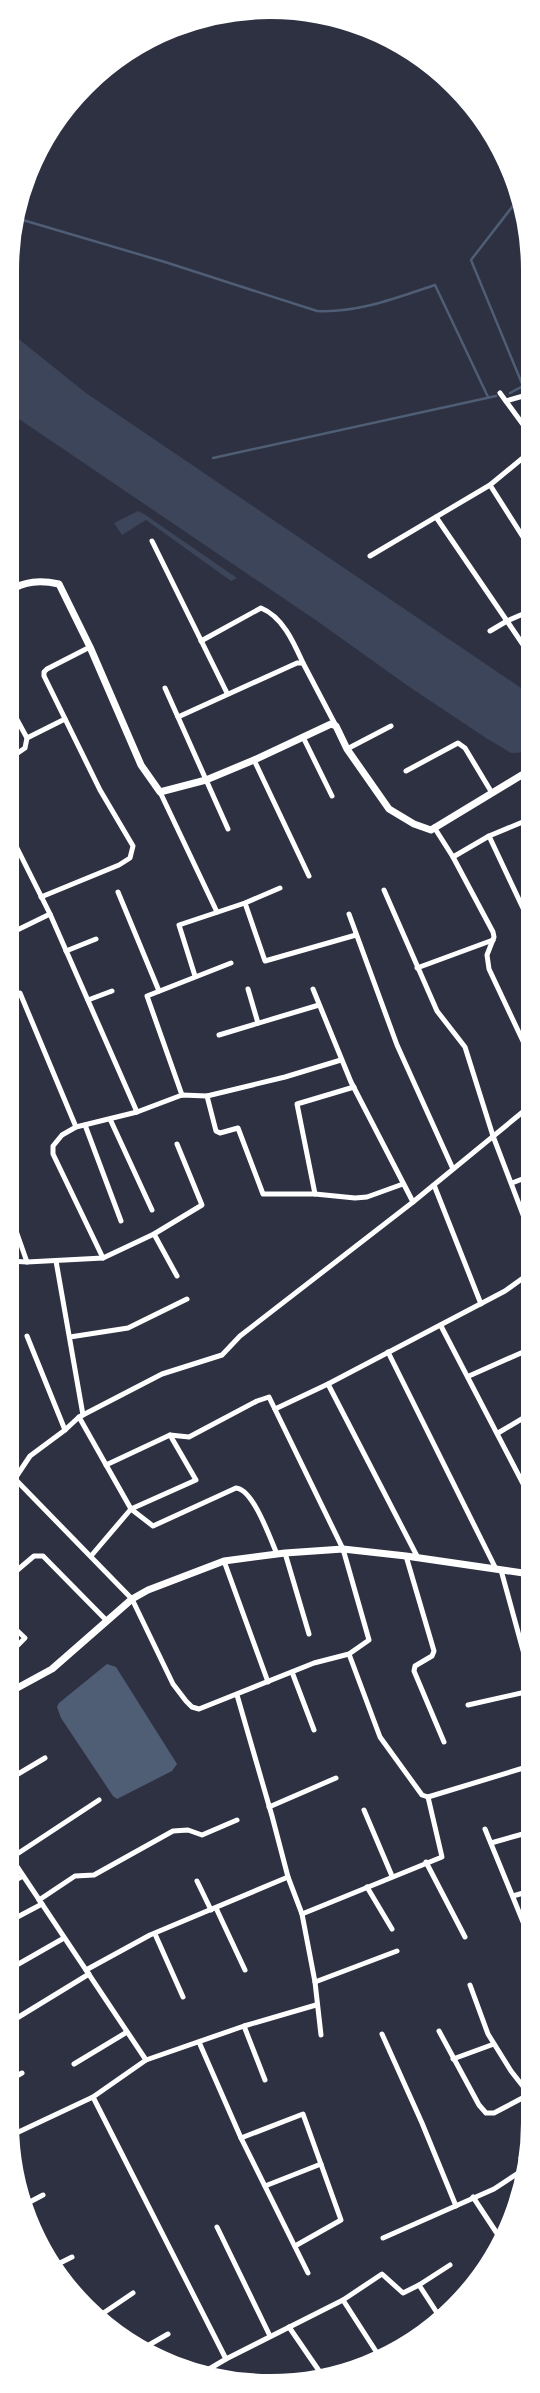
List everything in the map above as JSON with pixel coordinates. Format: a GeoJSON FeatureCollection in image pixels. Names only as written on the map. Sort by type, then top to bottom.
{"type":"FeatureCollection","features":[{"type":"Feature","properties":{"kind":"street"},"geometry":{"type":"LineString","coordinates":[[500,392],[524,426]]}},
{"type":"Feature","properties":{"kind":"street"},"geometry":{"type":"LineString","coordinates":[[506,401],[524,396]]}},
{"type":"Feature","properties":{"kind":"street"},"geometry":{"type":"LineString","coordinates":[[370,556],[490,485],[524,457]]}},
{"type":"Feature","properties":{"kind":"street"},"geometry":{"type":"LineString","coordinates":[[490,485],[524,539]]}},
{"type":"Feature","properties":{"kind":"street"},"geometry":{"type":"LineString","coordinates":[[436,517],[524,646]]}},
{"type":"Feature","properties":{"kind":"street"},"geometry":{"type":"LineString","coordinates":[[152,540],[227,693]]}},
{"type":"Feature","properties":{"kind":"street"},"geometry":{"type":"LineString","coordinates":[[16,588],[36,581],[59,584],[90,648],[141,765],[160,792],[216,912]]}},
{"type":"Feature","properties":{"kind":"street"},"geometry":{"type":"LineString","coordinates":[[201,641],[261,608],[268,611],[285,629],[347,750],[389,809],[414,824],[431,830],[524,774]]}},
{"type":"Feature","properties":{"kind":"street"},"geometry":{"type":"LineString","coordinates":[[490,631],[524,614]]}},
{"type":"Feature","properties":{"kind":"street"},"geometry":{"type":"LineString","coordinates":[[41,897],[119,865],[130,858],[133,846],[100,790],[44,676],[44,672],[90,648]]}},
{"type":"Feature","properties":{"kind":"street"},"geometry":{"type":"LineString","coordinates":[[178,716],[297,663],[303,663]]}},
{"type":"Feature","properties":{"kind":"street"},"geometry":{"type":"LineString","coordinates":[[166,688],[228,829]]}},
{"type":"Feature","properties":{"kind":"street"},"geometry":{"type":"LineString","coordinates":[[16,718],[27,738],[25,748],[16,754]]}},
{"type":"Feature","properties":{"kind":"street"},"geometry":{"type":"LineString","coordinates":[[27,738],[64,719]]}},
{"type":"Feature","properties":{"kind":"street"},"geometry":{"type":"LineString","coordinates":[[160,792],[206,780],[254,760],[325,726],[331,724],[336,726]]}},
{"type":"Feature","properties":{"kind":"street"},"geometry":{"type":"LineString","coordinates":[[347,750],[391,726]]}},
{"type":"Feature","properties":{"kind":"street"},"geometry":{"type":"LineString","coordinates":[[302,737],[332,796]]}},
{"type":"Feature","properties":{"kind":"street"},"geometry":{"type":"LineString","coordinates":[[406,771],[458,743],[465,748],[492,793]]}},
{"type":"Feature","properties":{"kind":"street"},"geometry":{"type":"LineString","coordinates":[[254,760],[309,876]]}},
{"type":"Feature","properties":{"kind":"street"},"geometry":{"type":"LineString","coordinates":[[453,857],[489,836],[524,821]]}},
{"type":"Feature","properties":{"kind":"street"},"geometry":{"type":"LineString","coordinates":[[434,827],[453,857],[493,932],[493,940],[487,955],[489,969],[524,1043]]}},
{"type":"Feature","properties":{"kind":"street"},"geometry":{"type":"LineString","coordinates":[[489,836],[524,910]]}},
{"type":"Feature","properties":{"kind":"street"},"geometry":{"type":"LineString","coordinates":[[16,846],[50,914],[137,1112]]}},
{"type":"Feature","properties":{"kind":"street"},"geometry":{"type":"LineString","coordinates":[[195,976],[179,925],[245,903],[280,888]]}},
{"type":"Feature","properties":{"kind":"street"},"geometry":{"type":"LineString","coordinates":[[384,890],[436,1012],[465,1047],[494,1136],[524,1216]]}},
{"type":"Feature","properties":{"kind":"street"},"geometry":{"type":"LineString","coordinates":[[118,892],[159,991]]}},
{"type":"Feature","properties":{"kind":"street"},"geometry":{"type":"LineString","coordinates":[[245,903],[265,961],[356,936]]}},
{"type":"Feature","properties":{"kind":"street"},"geometry":{"type":"LineString","coordinates":[[16,931],[50,914]]}},
{"type":"Feature","properties":{"kind":"street"},"geometry":{"type":"LineString","coordinates":[[349,914],[397,1045],[453,1169]]}},
{"type":"Feature","properties":{"kind":"street"},"geometry":{"type":"LineString","coordinates":[[66,951],[96,938]]}},
{"type":"Feature","properties":{"kind":"street"},"geometry":{"type":"LineString","coordinates":[[417,968],[493,940]]}},
{"type":"Feature","properties":{"kind":"street"},"geometry":{"type":"LineString","coordinates":[[182,1095],[147,996],[195,976],[231,964]]}},
{"type":"Feature","properties":{"kind":"street"},"geometry":{"type":"LineString","coordinates":[[248,989],[258,1023]]}},
{"type":"Feature","properties":{"kind":"street"},"geometry":{"type":"LineString","coordinates":[[314,989],[341,1060],[413,1202]]}},
{"type":"Feature","properties":{"kind":"street"},"geometry":{"type":"LineString","coordinates":[[88,1000],[112,990]]}},
{"type":"Feature","properties":{"kind":"street"},"geometry":{"type":"LineString","coordinates":[[20,993],[76,1127]]}},
{"type":"Feature","properties":{"kind":"street"},"geometry":{"type":"LineString","coordinates":[[219,1035],[319,1005]]}},
{"type":"Feature","properties":{"kind":"street"},"geometry":{"type":"LineString","coordinates":[[104,1258],[54,1154],[53,1146],[62,1135],[76,1127],[137,1112],[182,1095],[207,1096],[277,1079],[341,1060]]}},
{"type":"Feature","properties":{"kind":"street"},"geometry":{"type":"LineString","coordinates":[[315,1194],[297,1104],[354,1087]]}},
{"type":"Feature","properties":{"kind":"street"},"geometry":{"type":"LineString","coordinates":[[207,1096],[216,1131],[220,1133],[238,1128],[263,1194],[315,1194],[355,1198],[367,1197],[403,1184]]}},
{"type":"Feature","properties":{"kind":"street"},"geometry":{"type":"LineString","coordinates":[[106,1465],[170,1435],[189,1437],[257,1401],[269,1397],[343,1549],[369,1640],[348,1654],[314,1663],[199,1709],[192,1707],[173,1684],[132,1599],[16,1480],[30,1456],[66,1430],[81,1416],[162,1374],[222,1355],[240,1336],[413,1202],[524,1111]]}},
{"type":"Feature","properties":{"kind":"street"},"geometry":{"type":"LineString","coordinates":[[110,1119],[152,1210]]}},
{"type":"Feature","properties":{"kind":"street"},"geometry":{"type":"LineString","coordinates":[[85,1125],[121,1221]]}},
{"type":"Feature","properties":{"kind":"street"},"geometry":{"type":"LineString","coordinates":[[16,1261],[28,1262],[104,1258],[154,1234],[202,1205],[177,1144]]}},
{"type":"Feature","properties":{"kind":"street"},"geometry":{"type":"LineString","coordinates":[[512,1183],[524,1178]]}},
{"type":"Feature","properties":{"kind":"street"},"geometry":{"type":"LineString","coordinates":[[434,1185],[481,1304]]}},
{"type":"Feature","properties":{"kind":"street"},"geometry":{"type":"LineString","coordinates":[[16,1230],[28,1262]]}},
{"type":"Feature","properties":{"kind":"street"},"geometry":{"type":"LineString","coordinates":[[154,1234],[177,1276]]}},
{"type":"Feature","properties":{"kind":"street"},"geometry":{"type":"LineString","coordinates":[[56,1261],[70,1337],[81,1416],[131,1509],[153,1526],[236,1488],[242,1489],[246,1491],[259,1513],[277,1554]]}},
{"type":"Feature","properties":{"kind":"street"},"geometry":{"type":"LineString","coordinates":[[274,1409],[328,1384],[441,1326],[505,1291],[524,1277]]}},
{"type":"Feature","properties":{"kind":"street"},"geometry":{"type":"LineString","coordinates":[[70,1337],[128,1328],[187,1299]]}},
{"type":"Feature","properties":{"kind":"street"},"geometry":{"type":"LineString","coordinates":[[441,1326],[469,1376],[524,1485]]}},
{"type":"Feature","properties":{"kind":"street"},"geometry":{"type":"LineString","coordinates":[[27,1336],[66,1430]]}},
{"type":"Feature","properties":{"kind":"street"},"geometry":{"type":"LineString","coordinates":[[469,1376],[524,1351]]}},
{"type":"Feature","properties":{"kind":"street"},"geometry":{"type":"LineString","coordinates":[[388,1352],[498,1569],[524,1656]]}},
{"type":"Feature","properties":{"kind":"street"},"geometry":{"type":"LineString","coordinates":[[328,1384],[418,1558]]}},
{"type":"Feature","properties":{"kind":"street"},"geometry":{"type":"LineString","coordinates":[[498,1433],[524,1418]]}},
{"type":"Feature","properties":{"kind":"street"},"geometry":{"type":"LineString","coordinates":[[90,1556],[131,1509],[196,1480],[170,1435]]}},
{"type":"Feature","properties":{"kind":"street"},"geometry":{"type":"LineString","coordinates":[[16,1689],[52,1669],[132,1599],[148,1590],[224,1561],[285,1552],[343,1549],[524,1573]]}},
{"type":"Feature","properties":{"kind":"street"},"geometry":{"type":"LineString","coordinates":[[285,1552],[309,1634]]}},
{"type":"Feature","properties":{"kind":"street"},"geometry":{"type":"LineString","coordinates":[[16,1571],[34,1556],[43,1556],[107,1621]]}},
{"type":"Feature","properties":{"kind":"street"},"geometry":{"type":"LineString","coordinates":[[406,1556],[434,1651],[432,1656],[415,1666],[414,1671],[444,1742]]}},
{"type":"Feature","properties":{"kind":"street"},"geometry":{"type":"LineString","coordinates":[[224,1561],[268,1682]]}},
{"type":"Feature","properties":{"kind":"street"},"geometry":{"type":"LineString","coordinates":[[16,1630],[25,1638],[16,1647]]}},
{"type":"Feature","properties":{"kind":"street"},"geometry":{"type":"LineString","coordinates":[[348,1654],[380,1737],[419,1792],[428,1797],[524,1768]]}},
{"type":"Feature","properties":{"kind":"street"},"geometry":{"type":"LineString","coordinates":[[292,1672],[314,1730]]}},
{"type":"Feature","properties":{"kind":"street"},"geometry":{"type":"LineString","coordinates":[[468,1705],[524,1692]]}},
{"type":"Feature","properties":{"kind":"street"},"geometry":{"type":"LineString","coordinates":[[237,1695],[288,1877],[302,1914],[315,1982],[316,2005],[321,2035]]}},
{"type":"Feature","properties":{"kind":"street"},"geometry":{"type":"LineString","coordinates":[[16,1775],[45,1758]]}},
{"type":"Feature","properties":{"kind":"street"},"geometry":{"type":"LineString","coordinates":[[269,1807],[336,1778]]}},
{"type":"Feature","properties":{"kind":"street"},"geometry":{"type":"LineString","coordinates":[[302,1914],[442,1857],[428,1797]]}},
{"type":"Feature","properties":{"kind":"street"},"geometry":{"type":"LineString","coordinates":[[16,1852],[99,1800]]}},
{"type":"Feature","properties":{"kind":"street"},"geometry":{"type":"LineString","coordinates":[[364,1810],[392,1876]]}},
{"type":"Feature","properties":{"kind":"street"},"geometry":{"type":"LineString","coordinates":[[16,1917],[41,1902],[74,1876],[94,1875],[172,1831],[188,1830],[202,1835],[237,1820]]}},
{"type":"Feature","properties":{"kind":"street"},"geometry":{"type":"LineString","coordinates":[[485,1829],[524,1923]]}},
{"type":"Feature","properties":{"kind":"street"},"geometry":{"type":"LineString","coordinates":[[490,1843],[524,1834]]}},
{"type":"Feature","properties":{"kind":"street"},"geometry":{"type":"LineString","coordinates":[[426,1862],[465,1937]]}},
{"type":"Feature","properties":{"kind":"street"},"geometry":{"type":"LineString","coordinates":[[16,1865],[146,2060]]}},
{"type":"Feature","properties":{"kind":"street"},"geometry":{"type":"LineString","coordinates":[[16,1880],[24,1876]]}},
{"type":"Feature","properties":{"kind":"street"},"geometry":{"type":"LineString","coordinates":[[17,2018],[87,1972],[155,1934],[288,1877]]}},
{"type":"Feature","properties":{"kind":"street"},"geometry":{"type":"LineString","coordinates":[[197,1881],[246,1970]]}},
{"type":"Feature","properties":{"kind":"street"},"geometry":{"type":"LineString","coordinates":[[367,1887],[392,1929]]}},
{"type":"Feature","properties":{"kind":"street"},"geometry":{"type":"LineString","coordinates":[[513,1896],[524,1893]]}},
{"type":"Feature","properties":{"kind":"street"},"geometry":{"type":"LineString","coordinates":[[155,1934],[184,1997]]}},
{"type":"Feature","properties":{"kind":"street"},"geometry":{"type":"LineString","coordinates":[[16,1965],[64,1938]]}},
{"type":"Feature","properties":{"kind":"street"},"geometry":{"type":"LineString","coordinates":[[315,1982],[397,1951]]}},
{"type":"Feature","properties":{"kind":"street"},"geometry":{"type":"LineString","coordinates":[[470,1985],[488,2034],[511,2072],[524,2087]]}},
{"type":"Feature","properties":{"kind":"street"},"geometry":{"type":"LineString","coordinates":[[17,2133],[93,2097],[146,2060],[244,2026],[316,2005]]}},
{"type":"Feature","properties":{"kind":"street"},"geometry":{"type":"LineString","coordinates":[[244,2026],[265,2080]]}},
{"type":"Feature","properties":{"kind":"street"},"geometry":{"type":"LineString","coordinates":[[439,2031],[478,2105],[486,2113],[494,2113],[524,2097]]}},
{"type":"Feature","properties":{"kind":"street"},"geometry":{"type":"LineString","coordinates":[[74,2064],[127,2032]]}},
{"type":"Feature","properties":{"kind":"street"},"geometry":{"type":"LineString","coordinates":[[382,2034],[422,2123],[434,2157],[456,2206]]}},
{"type":"Feature","properties":{"kind":"street"},"geometry":{"type":"LineString","coordinates":[[199,2042],[241,2138],[308,2273]]}},
{"type":"Feature","properties":{"kind":"street"},"geometry":{"type":"LineString","coordinates":[[453,2059],[494,2044]]}},
{"type":"Feature","properties":{"kind":"street"},"geometry":{"type":"LineString","coordinates":[[16,2076],[22,2073]]}},
{"type":"Feature","properties":{"kind":"street"},"geometry":{"type":"LineString","coordinates":[[93,2097],[226,2360]]}},
{"type":"Feature","properties":{"kind":"street"},"geometry":{"type":"LineString","coordinates":[[241,2138],[303,2114],[341,2220],[295,2246]]}},
{"type":"Feature","properties":{"kind":"street"},"geometry":{"type":"LineString","coordinates":[[265,2186],[321,2164]]}},
{"type":"Feature","properties":{"kind":"street"},"geometry":{"type":"LineString","coordinates":[[384,2238],[494,2189],[519,2173]]}},
{"type":"Feature","properties":{"kind":"street"},"geometry":{"type":"LineString","coordinates":[[29,2202],[43,2195]]}},
{"type":"Feature","properties":{"kind":"street"},"geometry":{"type":"LineString","coordinates":[[473,2197],[498,2235]]}},
{"type":"Feature","properties":{"kind":"street"},"geometry":{"type":"LineString","coordinates":[[217,2227],[270,2336]]}},
{"type":"Feature","properties":{"kind":"street"},"geometry":{"type":"LineString","coordinates":[[59,2264],[72,2257]]}},
{"type":"Feature","properties":{"kind":"street"},"geometry":{"type":"LineString","coordinates":[[209,2369],[289,2326],[343,2300],[382,2274],[403,2293],[450,2265]]}},
{"type":"Feature","properties":{"kind":"street"},"geometry":{"type":"LineString","coordinates":[[419,2285],[437,2314]]}},
{"type":"Feature","properties":{"kind":"street"},"geometry":{"type":"LineString","coordinates":[[102,2313],[133,2293]]}},
{"type":"Feature","properties":{"kind":"street"},"geometry":{"type":"LineString","coordinates":[[343,2300],[377,2353]]}},
{"type":"Feature","properties":{"kind":"street"},"geometry":{"type":"LineString","coordinates":[[289,2326],[320,2372]]}},
{"type":"Feature","properties":{"kind":"street"},"geometry":{"type":"LineString","coordinates":[[148,2346],[168,2334]]}},
{"type":"Feature","properties":{"kind":"shaded area"},"geometry":{"type":"Polygon","coordinates":[[[16,337],[86,393],[524,690],[524,752],[511,753],[486,738],[408,686],[317,621],[16,417],[16,337]]]}},
{"type":"Feature","properties":{"kind":"shaded area"},"geometry":{"type":"Polygon","coordinates":[[[138,511],[237,578],[231,581],[146,520],[122,535],[114,523],[138,511]]]}},
{"type":"Feature","properties":{"kind":"shaded area"},"geometry":{"type":"Polygon","coordinates":[[[107,1664],[116,1667],[177,1764],[172,1771],[117,1799],[113,1796],[61,1718],[57,1707],[59,1703],[107,1664]]]}},
{"type":"Feature","properties":{"kind":"waterway"},"geometry":{"type":"LineString","coordinates":[[510,393],[523,386],[471,260],[515,203]]}},
{"type":"Feature","properties":{"kind":"waterway"},"geometry":{"type":"LineString","coordinates":[[21,220],[165,262],[317,311],[347,310],[362,307],[435,285],[488,397]]}},
{"type":"Feature","properties":{"kind":"waterway"},"geometry":{"type":"LineString","coordinates":[[213,458],[496,396]]}}]}
